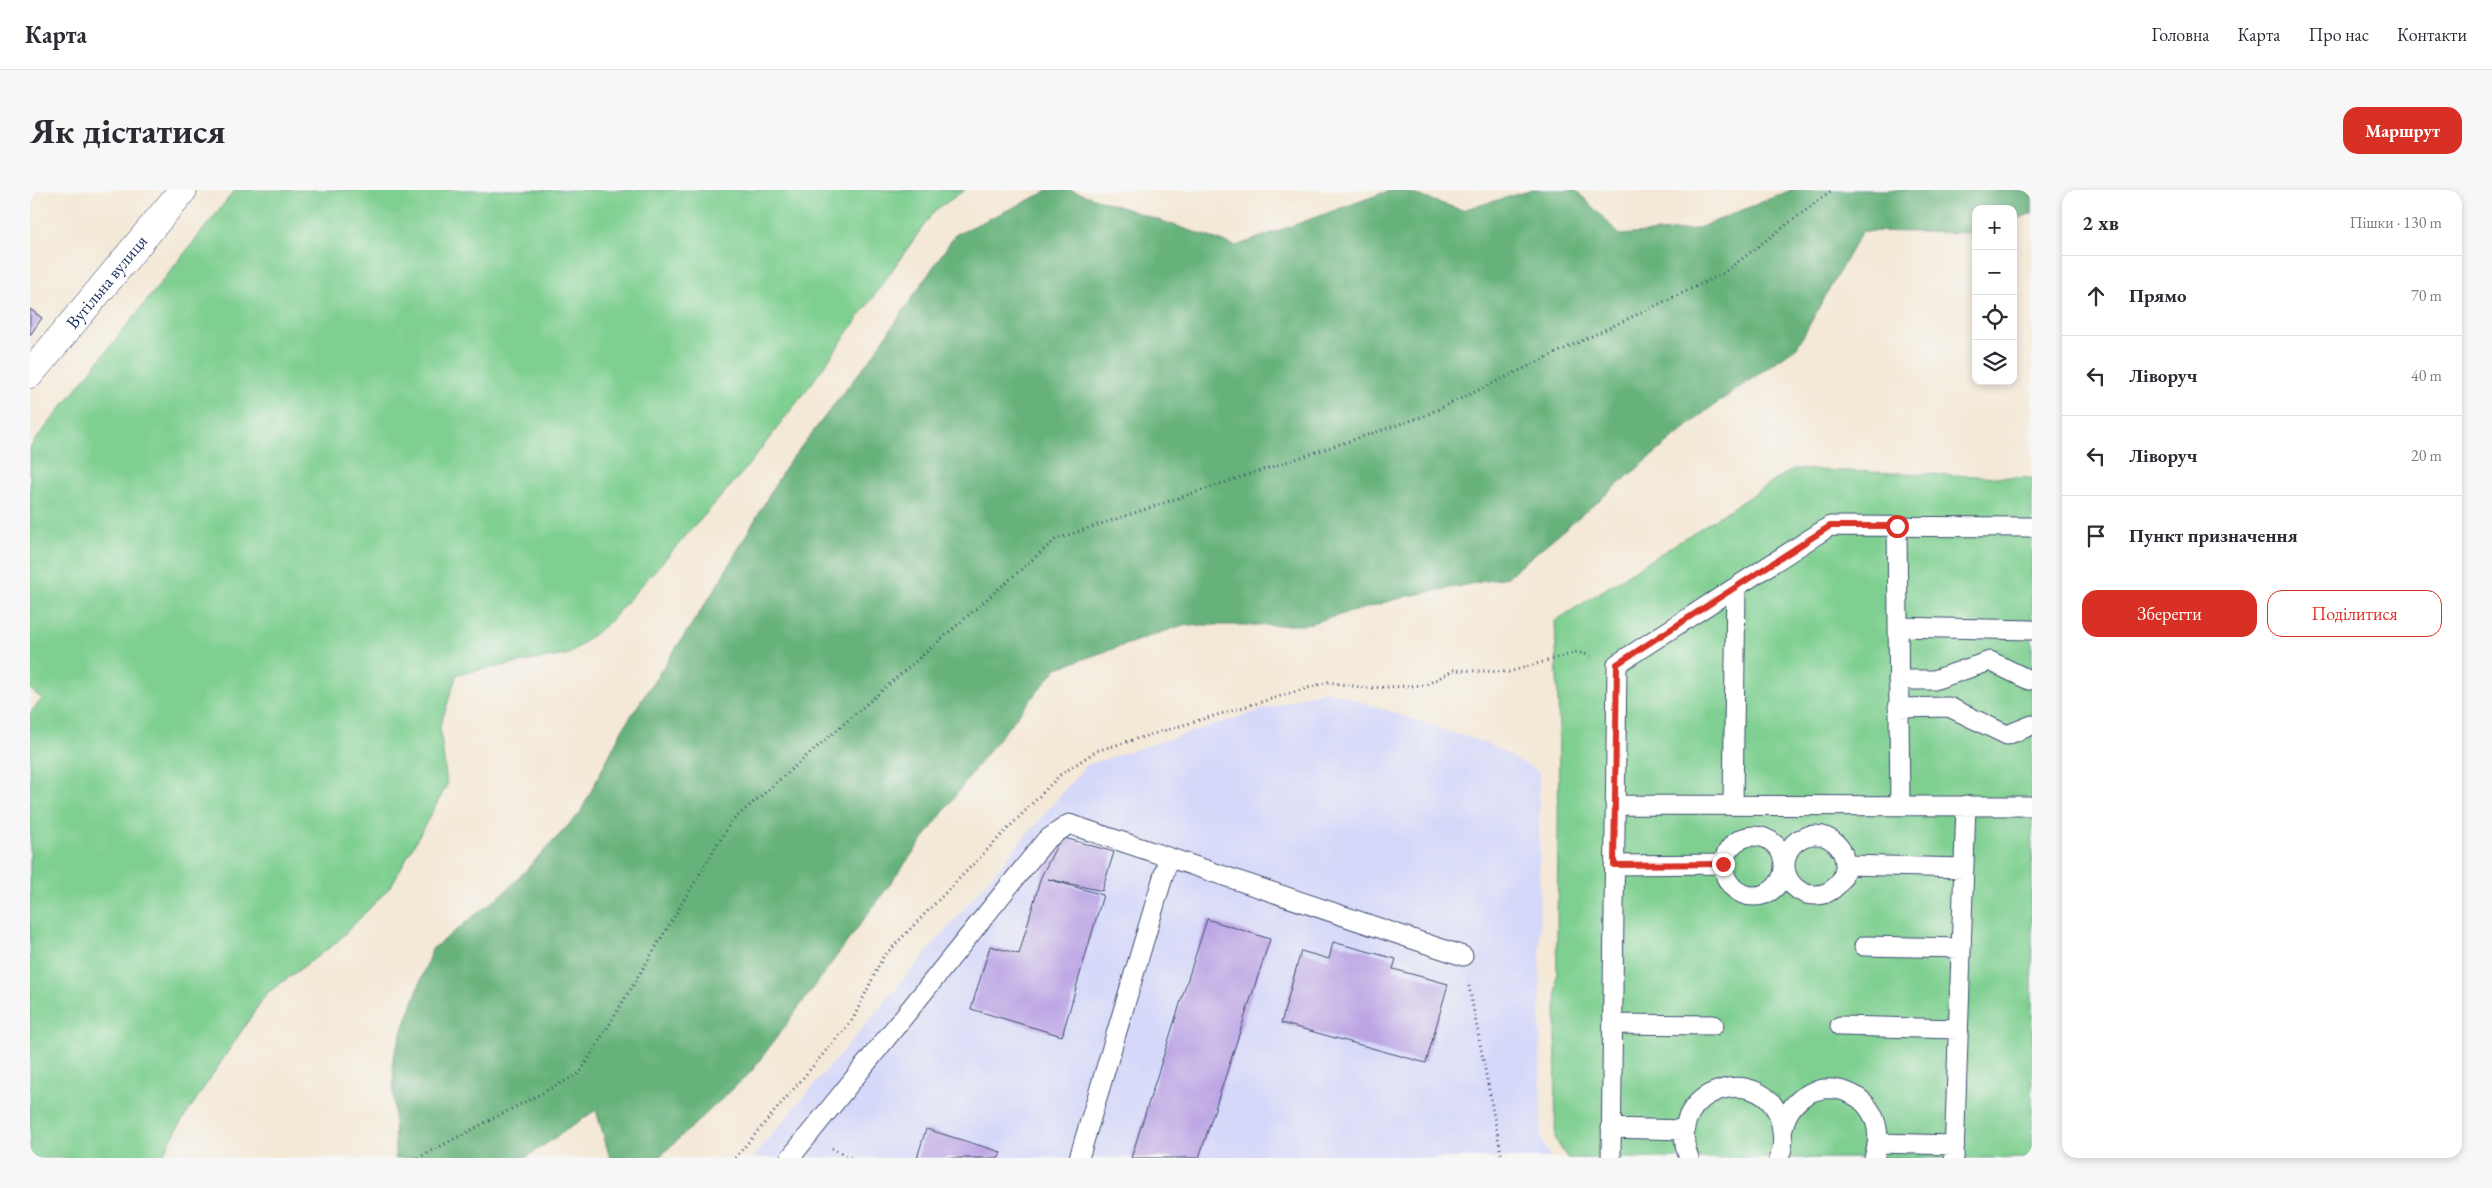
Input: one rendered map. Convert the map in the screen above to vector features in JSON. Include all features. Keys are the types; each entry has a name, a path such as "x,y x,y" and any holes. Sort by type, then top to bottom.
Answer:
{"street":[{"name":"Вугільна вулиця","path":"30,374 183,190"}],"lane":[{"path":"1611,1158 1617,664 1830,526 2032,526"},
{"path":"1897,526 1900,805"},
{"path":"1733,805 1736,587"},
{"path":"1898,627 2032,630"},
{"path":"1898,680 1934,680 1990,662 2029,680 2032,679"},
{"path":"1898,708 1949,707 2007,735 2032,726"},
{"path":"1615,805 2032,806"},
{"path":"1788,1158 1783,1148 1782,1131 1786,1117 1800,1099 1820,1089 1835,1089 1849,1092 1862,1100 1872,1112 1878,1127 1876,1151 1954,1151 1966,805"},
{"path":"790,1158 1046,840 1069,824 1463,956"},
{"path":"1785,862 1780,882 1773,890 1754,897 1744,895 1728,884 1723,864 1725,855 1731,846 1748,836 1768,839 1776,845 1785,862 1786,872 1796,888 1814,895 1833,890 1844,874 1846,865 1844,855 1839,846 1822,835 1802,838 1794,844 1785,862"},
{"path":"1079,1158 1169,857"},
{"path":"1614,865 1723,864"},
{"path":"1846,865 1964,868"},
{"path":"1864,946 1961,948"},
{"path":"1612,1024 1714,1025"},
{"path":"1840,1026 1958,1028"},
{"path":"1689,1158 1684,1147 1684,1130 1688,1115 1698,1102 1711,1092 1726,1087 1743,1088 1758,1093 1771,1102 1779,1116 1782,1131 1783,1148 1779,1158"},
{"path":"1611,1128 1684,1130"}],"path":[{"path":"418,1158 580,1073 731,822 1056,539 1424,416 1722,274 1832,190"},
{"path":"1463,956 1502,1158"}],"shaded area":[{"path":"1326,690 1490,745 1539,772 1541,1139 1551,1158 752,1158 1086,765"}],"green space":[{"path":"235,190 965,190 934,211 815,379 743,472 607,624 569,654 457,674 440,727 447,785 391,886 337,942 266,994 180,1124 161,1158 30,1158 30,713 42,699 30,689 30,447"},
{"path":"1050,190 1070,190 1236,246 1391,190 1401,190 1462,210 1533,190 1576,190 1620,235 1696,229 1791,190 2032,190 2032,213 2017,219 2017,205 1972,205 1972,233 1862,231 1797,347 1706,411 1507,577 1408,596 1304,625 1183,625 1057,668 986,754 751,1072 658,1158 610,1158 596,1110 525,1158 395,1158 393,1058 432,949 506,891 580,813 623,728 715,589 786,466 873,355 955,235"},
{"path":"1793,469 2032,478 2032,1158 1567,1158 1555,1139 1559,730 1555,621"}],"building":[{"path":"30,309 42,318 30,335"},
{"path":"1061,837 1114,852 1102,891 1048,879 1103,895 1062,1036 971,1009 990,946 1019,954 1041,877"},
{"path":"1207,919 1270,939 1199,1158 1131,1158"},
{"path":"1333,942 1396,959 1393,969 1448,984 1426,1063 1281,1023 1301,951 1329,959"},
{"path":"926,1129 1001,1152 999,1158 917,1158"}],"route":[{"path":"1723,864 1614,865 1617,664 1830,526 1897,526"}]}
